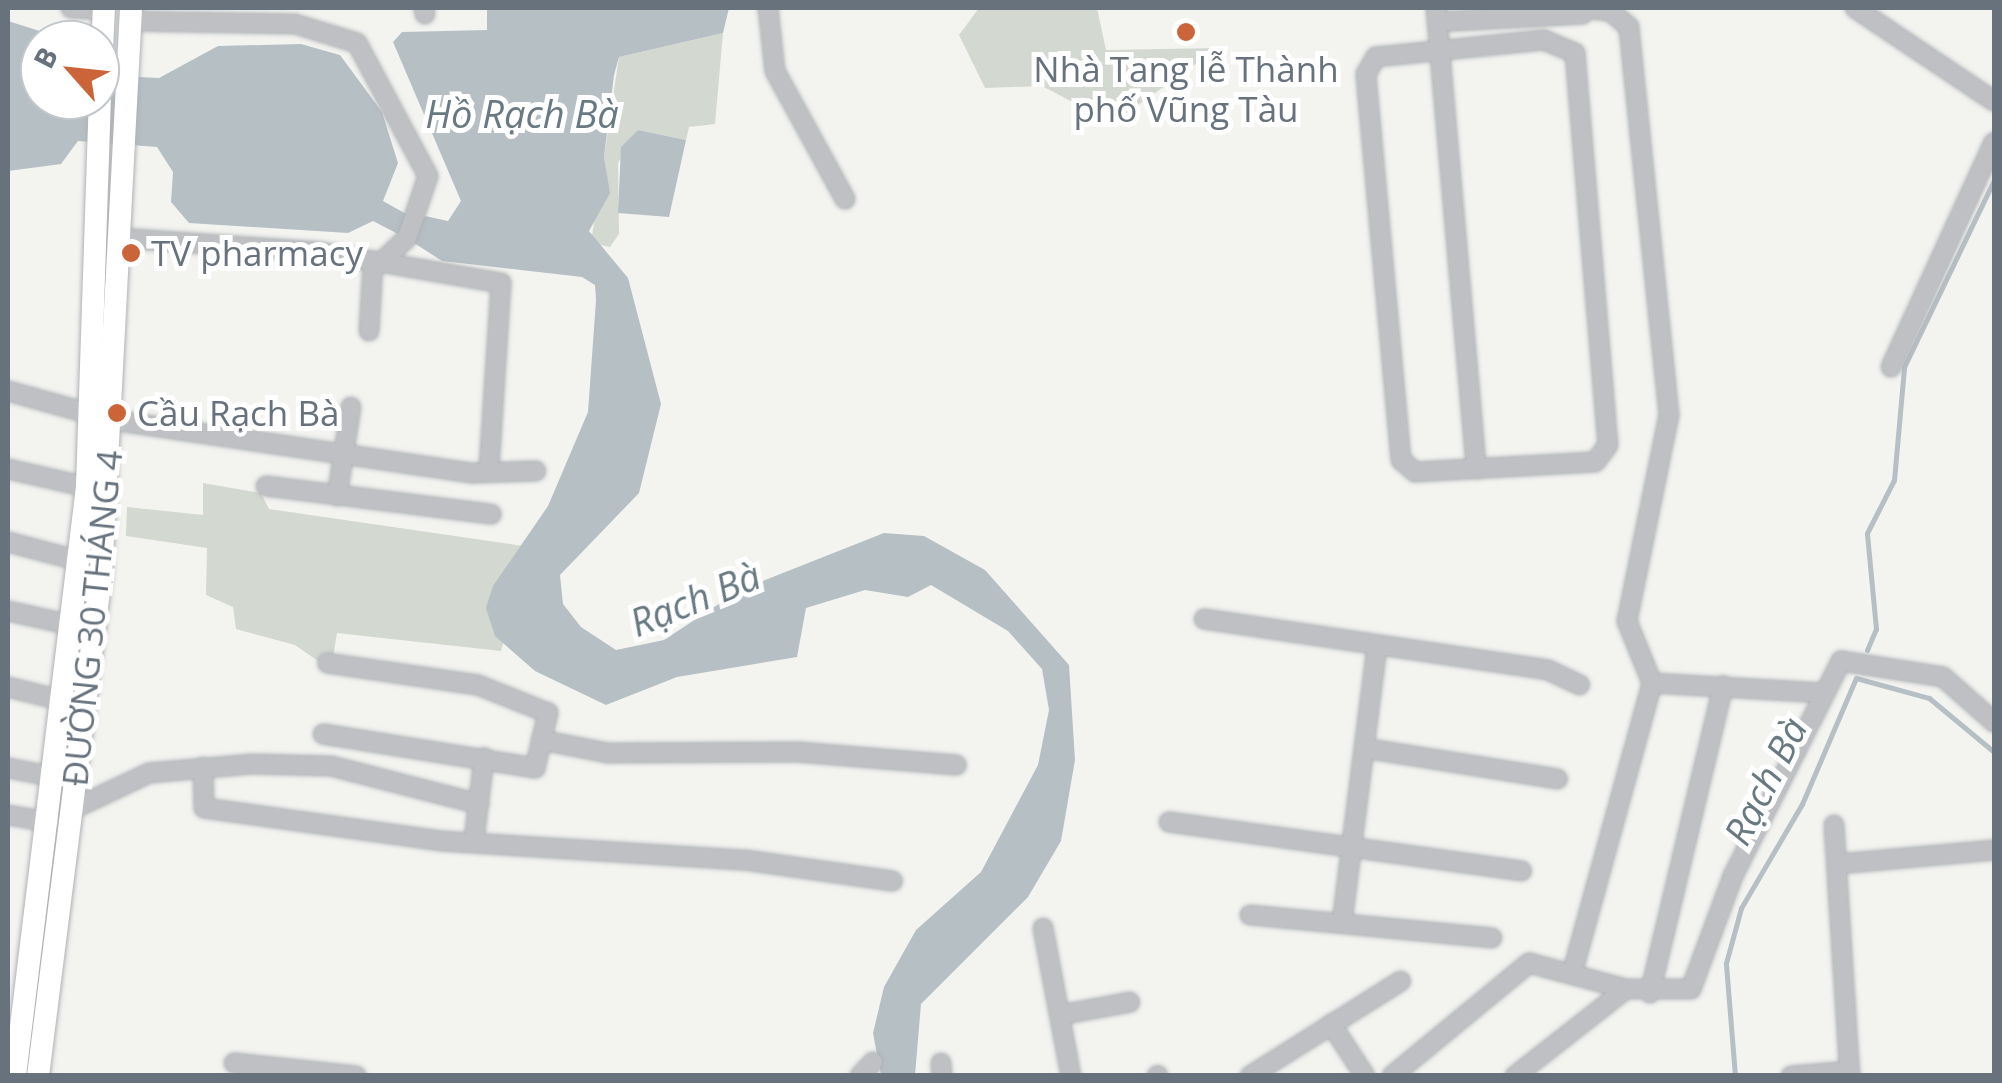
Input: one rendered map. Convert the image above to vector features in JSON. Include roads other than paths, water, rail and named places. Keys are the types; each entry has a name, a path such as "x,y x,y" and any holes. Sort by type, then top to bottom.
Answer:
{"main road":[{"name":"ĐƯỜNG 30 THÁNG 4","path":"38,1076 119,238 130,23"},
{"name":"ĐƯỜNG 30 THÁNG 4","path":"66,780 64,702 71,626 87,592 80,561 87,487 101,416 96,170 99,120"},
{"name":"ĐƯỜNG 30 THÁNG 4","path":"15,1076 14,1022 64,819"}],"street":[{"path":"71,8 104,9"},
{"path":"768,8 776,71 845,198"},
{"path":"1856,8 1994,102"},
{"path":"1476,469 1436,15 1610,11 1630,27 1656,244 1668,448 1627,621 1652,683 1572,974"},
{"path":"130,23 295,24 357,43 422,156 429,190 407,238 376,263 369,332"},
{"path":"1563,42 1577,73 1608,444 1595,462 1415,472 1402,460 1366,74 1376,57 1438,46 1563,42"},
{"path":"1892,367 1994,142"},
{"path":"119,238 376,263 500,283 502,332 489,468"},
{"path":"8,391 101,416 347,450 472,472 489,468 536,472"},
{"path":"337,496 351,407"},
{"path":"8,469 87,487"},
{"path":"266,486 491,514"},
{"path":"8,542 80,561"},
{"path":"8,611 71,626"},
{"path":"1204,619 1548,670 1580,684"},
{"path":"1342,923 1377,644"},
{"path":"1392,1076 1529,963 1650,993 1683,994 1696,984 1733,876 1841,661 1944,677 1994,722"},
{"path":"323,734 535,768 548,713 494,689 328,663"},
{"path":"1652,683 1824,693"},
{"path":"1650,993 1724,686"},
{"path":"8,687 64,702"},
{"path":"541,740 608,753 798,752 956,765"},
{"path":"1364,748 1558,778"},
{"path":"474,840 484,758"},
{"path":"8,815 64,819 128,778 203,767 331,766 478,804"},
{"path":"203,767 204,808 474,840 806,865 893,881"},
{"path":"8,768 66,780"},
{"path":"1169,822 1352,844 1522,871"},
{"path":"1791,1076 1850,1073 1834,825"},
{"path":"1838,864 1994,850"},
{"path":"1250,915 1492,938"},
{"path":"1042,928 1071,1076"},
{"path":"1250,1076 1401,981"},
{"path":"1516,1076 1626,989"},
{"path":"1060,1015 1130,1002"},
{"path":"1331,1024 1365,1076"},
{"path":"234,1063 356,1076"}],"water":[{"name":"Hồ Rạch Bà","path":"487,8 729,8 723,33 619,57 614,75 604,157 610,193 589,231 628,278 661,404 639,493 560,575 563,604 581,627 616,650 664,640 740,590 884,533 924,536 985,570 1069,665 1075,760 1061,841 1028,897 921,1004 915,1075 881,1075 873,1033 884,987 916,930 981,872 1038,765 1049,710 1042,669 1008,631 931,585 908,597 865,590 806,608 797,657 677,677 606,705 535,671 495,636 486,608 493,586 548,506 588,412 596,300 595,285 582,277 442,261 411,241 425,216 448,221 461,201 393,42 402,32 487,30"},
{"path":"8,21 20,25 20,120 120,120 120,76 159,78 218,46 301,44 340,55 382,112 398,163 383,201 408,215 398,234 373,221 348,233 189,223 171,202 173,172 157,147 78,141 61,164 8,171"},
{"path":"638,130 686,140 669,217 618,213 621,147"}],"waterway":[{"path":"1867,650 1876,629 1867,533 1894,480 1904,367 1994,180"},
{"name":"Rạch Bà","path":"1735,1076 1726,963 1741,908 1802,804 1856,678 1929,698 1994,752"}],"place":[{"name":"Nhà Tang lễ Thành phố Vũng Tàu","path":"1186,32"},
{"name":"TV pharmacy","path":"131,253"},
{"name":"Cầu Rạch Bà","path":"117,413"}]}
